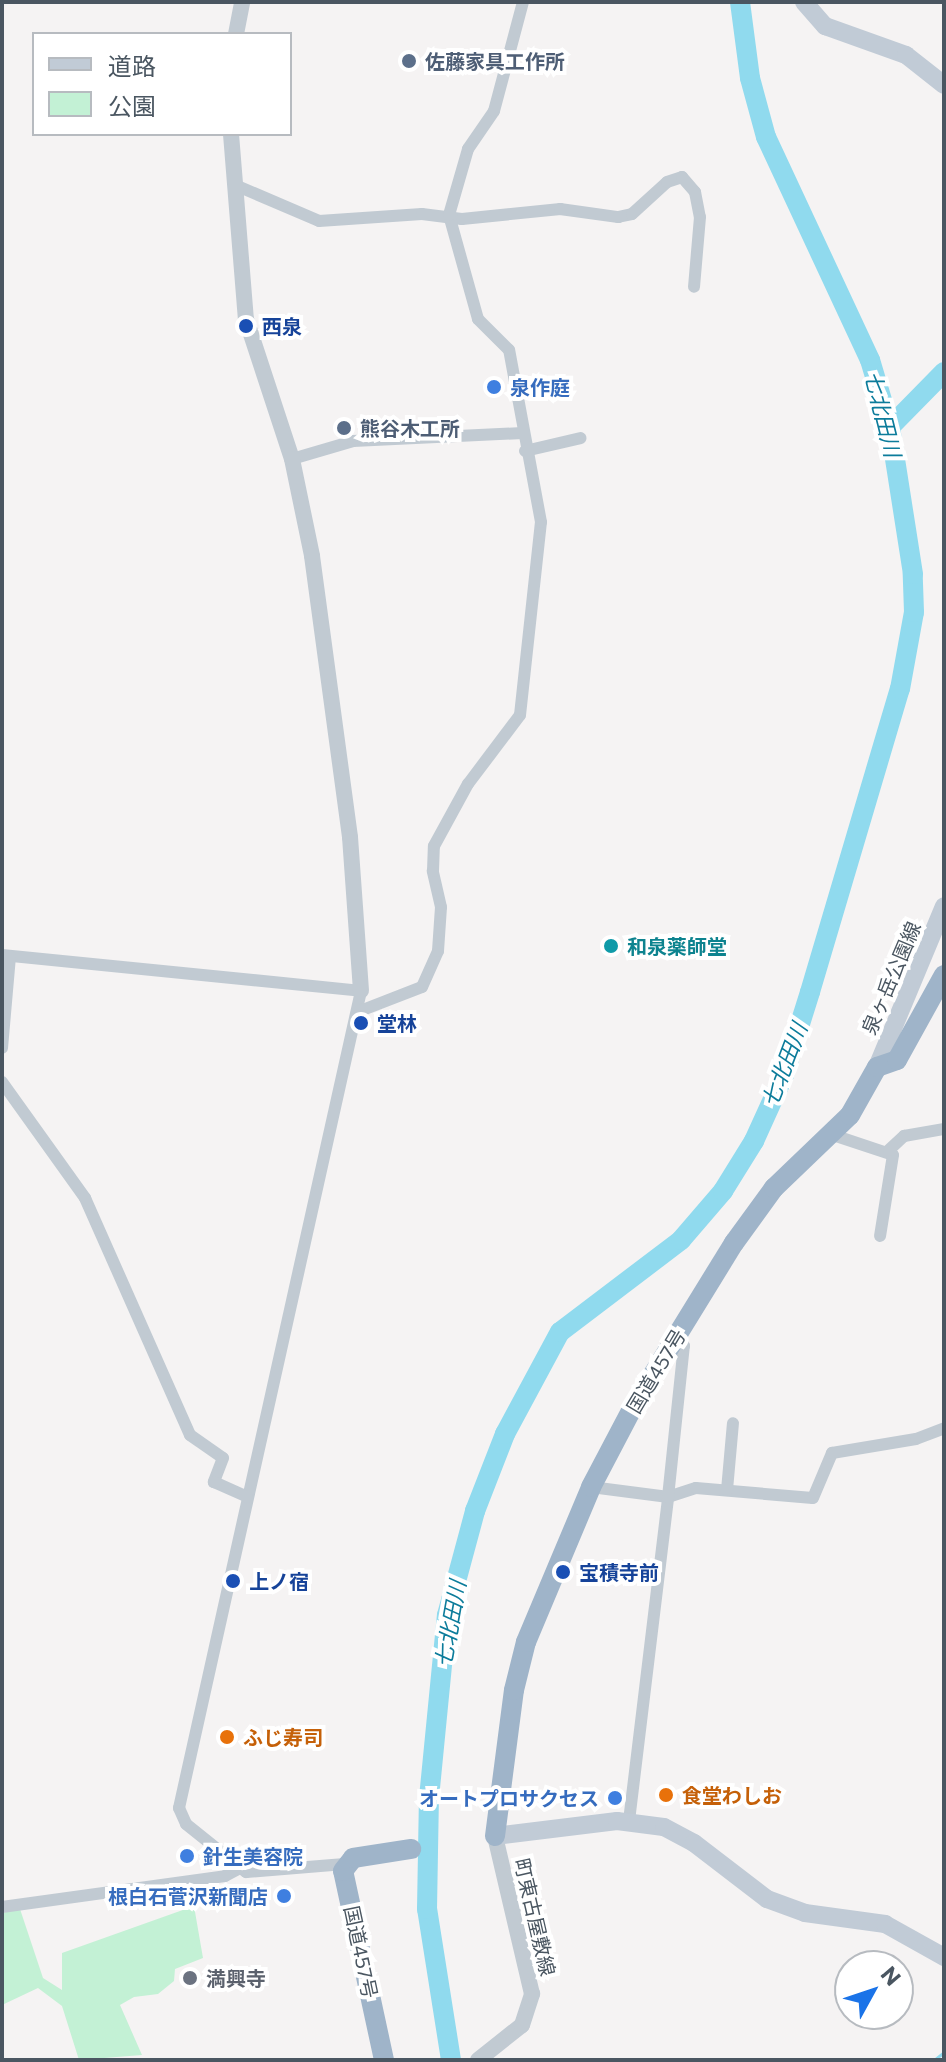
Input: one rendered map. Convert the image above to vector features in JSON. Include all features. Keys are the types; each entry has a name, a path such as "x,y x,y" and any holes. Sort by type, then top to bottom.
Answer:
{"highway":[{"name":"国道457号","path":"495,1836 514,1690 526,1642 591,1487 678,1335 774,1188 833,1135 877,1067 897,1060 944,975"},
{"path":"345,1864 366,1855 411,1849"},
{"name":"国道457号","path":"345,1864 384,2060"}],"main road":[{"path":"804,2 825,26 906,55 944,85"},
{"name":"泉ヶ岳公園線","path":"877,1067 944,906"},
{"path":"495,1836 629,1821 677,1832 751,1889 785,1906 885,1924 944,1957"}],"street":[{"path":"236,32 242,2"},
{"path":"360,1011 422,987 438,951 441,907 433,871 434,846 468,784 520,715 541,522 525,451 509,350 478,319 449,215 468,149 494,111 523,2"},
{"path":"231,136 246,319 292,459 312,556 350,837 361,991 360,1011 247,1497 179,1808 186,1824 238,1869"},
{"path":"235,185 319,221 449,215 462,219 560,209 623,217 667,182 682,177 695,192 700,217 694,287"},
{"path":"292,459 353,441 523,433"},
{"path":"525,451 581,438"},
{"path":"2,1048 6,955 361,991"},
{"path":"2,1082 85,1198 190,1435 223,1458 214,1482 247,1497"},
{"path":"889,1150 904,1136 944,1129"},
{"path":"833,1135 889,1150 893,1155 880,1236"},
{"path":"629,1821 684,1346 678,1335"},
{"path":"727,1490 733,1423"},
{"path":"591,1487 668,1497 696,1488 813,1498 832,1453 916,1439 944,1428"},
{"name":"町東古屋敷線","path":"478,2060 522,2025 532,1994 495,1836"},
{"path":"2,1907 225,1876 238,1869 345,1864"}],"green space":[{"path":"194,1906 203,1958 175,1969 174,1981 158,1994 134,1997 120,2005 142,2055 79,2060 62,2006 38,1988 2,2005 2,1913 20,1909 43,1978 62,1990 62,1953"}],"waterway":[{"name":"七北田川","path":"451,2060 427,1909 429,1798 447,1615 475,1511 505,1434 560,1332 681,1240 723,1191 754,1141 784,1075 810,992 900,689 914,612 913,574 890,427 870,360 766,137 750,78 740,2"},
{"path":"890,427 944,372"},
{"path":"934,2060 944,2052"}],"place":[{"name":"佐藤家具工作所","path":"409,61"},
{"name":"西泉","path":"246,326"},
{"name":"泉作庭","path":"494,387"},
{"name":"熊谷木工所","path":"344,428"},
{"name":"和泉薬師堂","path":"611,946"},
{"name":"堂林","path":"361,1023"},
{"name":"宝積寺前","path":"563,1572"},
{"name":"上ノ宿","path":"233,1581"},
{"name":"ふじ寿司","path":"227,1737"},
{"name":"食堂わしお","path":"666,1795"},
{"name":"オートプロサクセス","path":"615,1798"},
{"name":"針生美容院","path":"187,1856"},
{"name":"根白石菅沢新聞店","path":"284,1896"},
{"name":"満興寺","path":"190,1978"}]}
